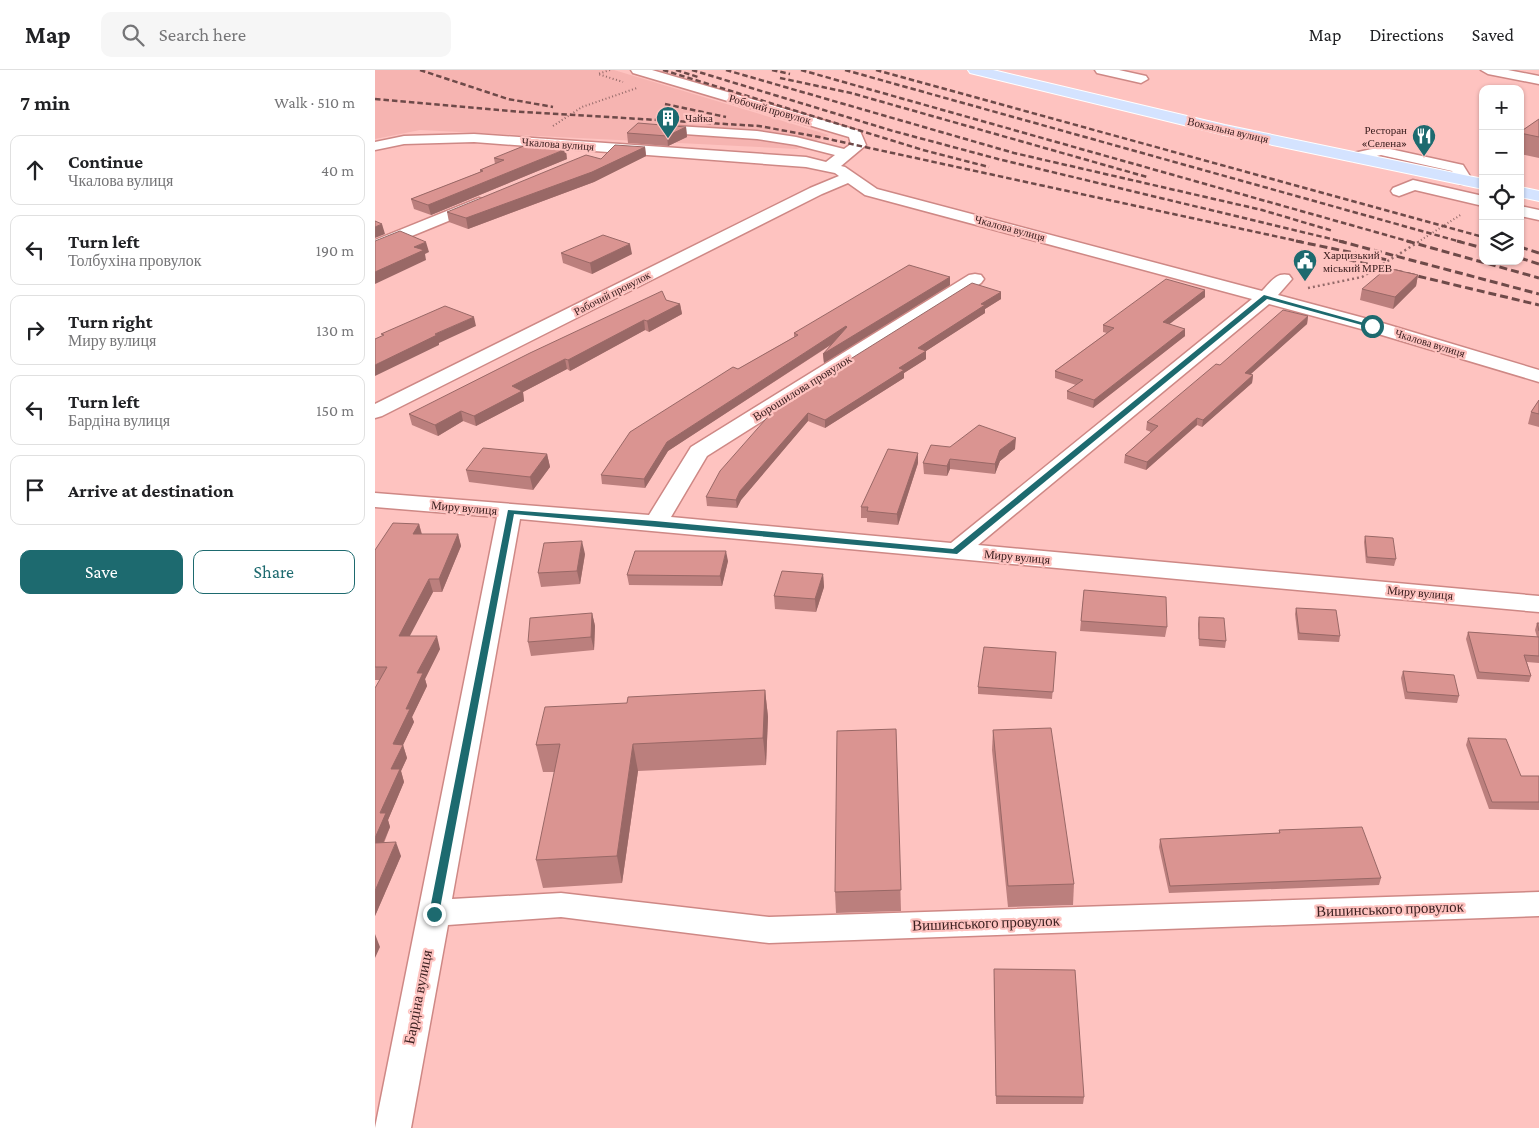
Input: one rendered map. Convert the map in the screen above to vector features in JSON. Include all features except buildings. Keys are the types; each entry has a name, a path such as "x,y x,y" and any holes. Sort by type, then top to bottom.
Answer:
{"main road":[{"name":"Вокзальна вулиця","path":"975,70 1225,130 1479,183"},
{"path":"1524,193 1539,196"}],"street":[{"name":"Робочий провулок","path":"638,70 855,134 859,145 829,168"},
{"path":"1102,70 1141,79"},
{"path":"1488,70 1539,80"},
{"path":"660,129 757,135 796,141 847,154"},
{"name":"Чкалова вулиця","path":"375,146 404,140 474,138 806,162 840,170 871,192 1372,326 1539,376"},
{"path":"583,159 610,148"},
{"name":"Рабочий провулок","path":"375,412 816,191 850,177"},
{"path":"1399,191 1413,185 1479,201"},
{"path":"375,246 492,197"},
{"path":"1524,212 1539,215"},
{"name":"Ворошилова провулок","path":"655,523 699,452 975,279"},
{"path":"955,552 1266,297 1283,279"},
{"name":"Миру вулиця","path":"375,500 655,523 955,552 1539,604"},
{"name":"Бардіна вулиця","path":"393,1128 510,512"},
{"name":"Вишинського провулок","path":"434,914 561,905 769,930 1539,904"}],"path":[{"path":"553,126 581,107 639,88 598,74 610,70"},
{"path":"1266,297 1362,277 1479,204"}],"shaded area":[{"path":"375,70 614,70 829,135 797,149 420,130 375,139"}],"railway":[{"path":"420,70 508,99 553,107"},
{"path":"663,70 923,150 989,167"},
{"path":"676,70 698,77"},
{"path":"692,70 893,131 998,159 1344,242"},
{"path":"726,70 1014,153 1262,210 1333,231"},
{"path":"772,70 790,74"},
{"path":"801,70 1411,242"},
{"path":"845,70 1461,242"},
{"path":"876,70 1479,236"},
{"path":"780,78 851,93 1147,177"},
{"path":"375,99 523,112 759,126 819,137 1302,242"},
{"path":"665,104 726,117"},
{"path":"1296,241 1388,260"},
{"path":"1339,241 1539,294"},
{"path":"1407,241 1539,278"},
{"path":"1457,241 1479,247"},
{"path":"1524,248 1539,253"},
{"path":"1325,254 1539,305"},
{"path":"1524,259 1539,264"}],"place":[{"name":"Чайка","path":"668,139"},
{"name":"Ресторан «Селена»","path":"1424,157"},
{"name":"Харцизький міський МРЕВ","path":"1305,282"}],"route":[{"path":"434,914 510,512 655,523 955,552 1266,297 1372,326"}]}
